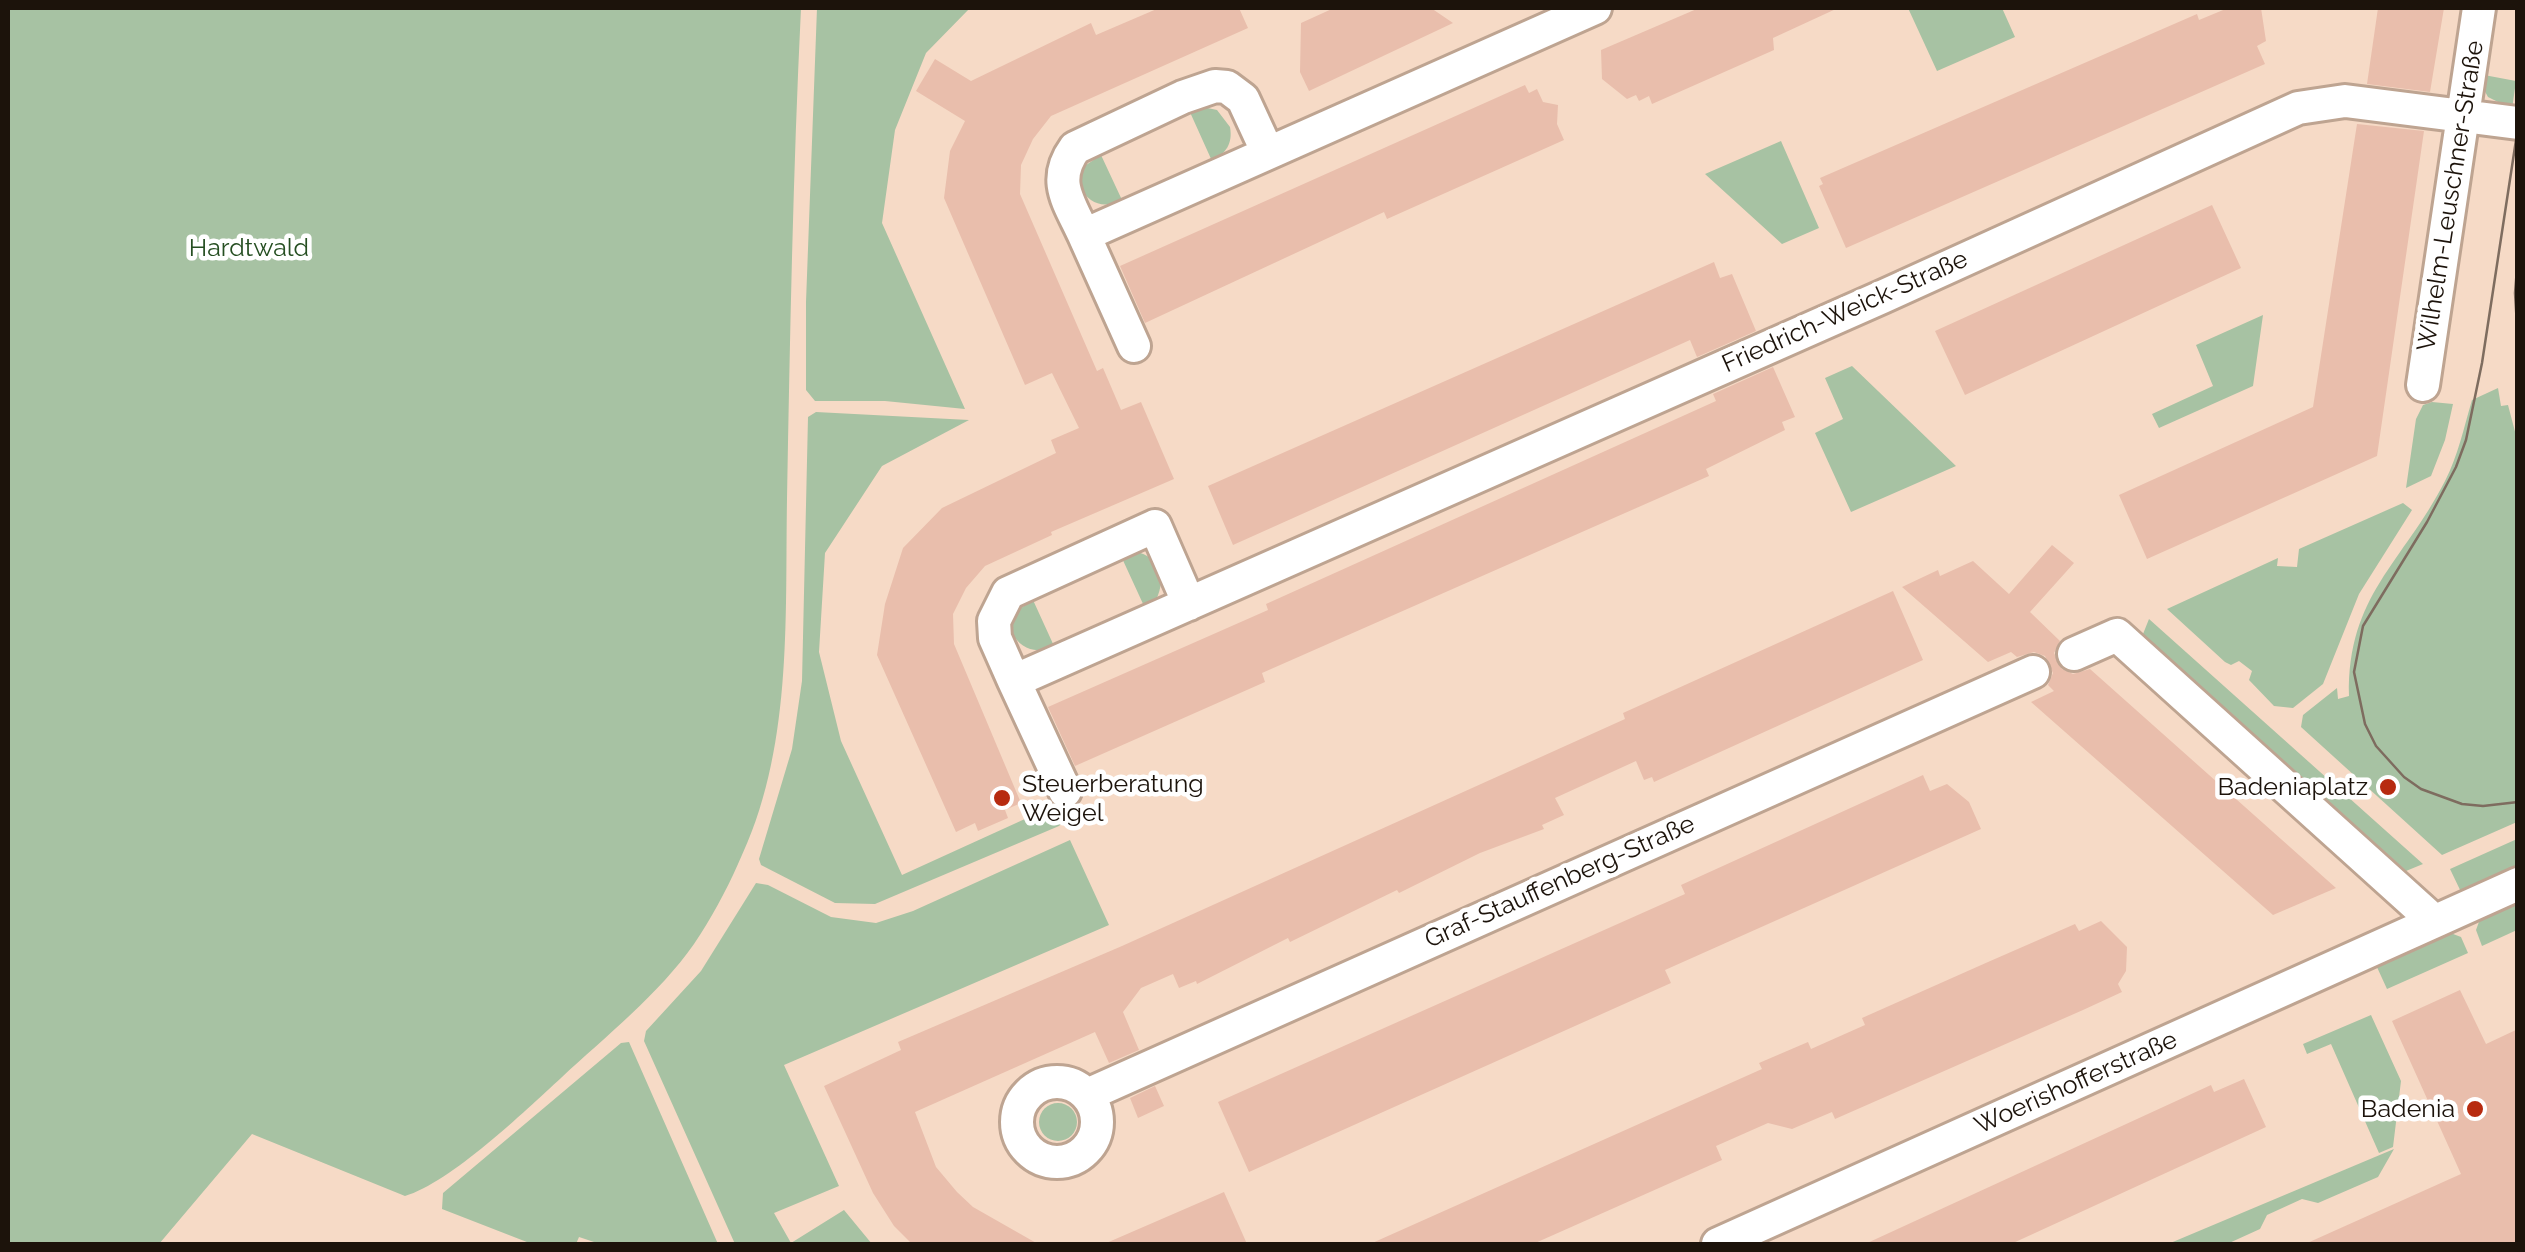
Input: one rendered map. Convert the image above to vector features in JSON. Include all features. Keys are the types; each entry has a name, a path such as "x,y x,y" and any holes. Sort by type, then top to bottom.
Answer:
{"street":[{"path":"1084,235 1595,8"},
{"name":"Wilhelm-Leuschner-Straße","path":"2423,386 2479,8"},
{"path":"1134,346 1064,192 1062,175 1066,161 1086,140 1215,86 1236,91 1243,99 1267,151"},
{"name":"Friedrich-Weick-Straße","path":"1014,681 1882,297 2298,108 2345,101 2518,123"},
{"path":"1065,791 995,638 994,621 1008,593 1155,526 1189,604"},
{"path":"2074,654 2116,635 2434,921 2518,884"},
{"name":"Graf-Stauffenberg-Straße","path":"1088,1096 2033,672"},
{"name":"Woerishofferstraße","path":"1718,1244 2434,921"}],"green space":[{"name":"Hardtwald","path":"8,8 801,8 785,638 777,731 756,821 712,915 665,980 486,1144 443,1177 405,1196 252,1134 159,1244 8,1244"},
{"path":"817,8 970,8 926,53 895,130 882,223 965,409 885,401 815,401 806,390"},
{"path":"1908,8 2002,8 2015,37 1937,71"},
{"path":"2484,75 2516,81 2512,109 2488,97 2482,86"},
{"path":"1198,106 1217,110 1230,127 1227,147 1212,161 1189,110"},
{"path":"1781,141 1819,228 1782,244 1705,174"},
{"path":"1101,155 1122,200 1115,203 1098,203 1080,187 1083,167"},
{"path":"2263,315 2253,386 2159,428 2152,414 2213,386 2196,345"},
{"path":"1852,366 1956,466 1851,512 1815,433 1843,419 1825,378"},
{"path":"2498,388 2501,406 2508,405 2518,443 2517,822 2442,855 2301,727 2303,715 2337,688 2338,699 2349,696 2351,661 2367,605 2445,481 2472,400"},
{"path":"2453,404 2445,440 2431,476 2406,488 2416,419 2423,405"},
{"path":"816,412 969,420 882,466 825,553 819,652 841,741 902,875 1060,803 1064,812 1059,826 875,904 835,903 761,865 759,859 792,749 802,681 808,417"},
{"path":"2403,503 2412,510 2359,594 2323,684 2293,708 2274,706 2249,680 2252,671 2239,661 2231,665 2225,662 2167,609 2278,558 2277,566 2297,567 2299,549"},
{"path":"1130,551 1148,556 1160,574 1156,600 1144,606 1121,556"},
{"path":"1033,600 1054,646 1047,649 1030,649 1011,632 1015,612"},
{"path":"2149,619 2423,864 2406,871 2143,634"},
{"path":"2517,839 2517,869 2462,894 2450,869"},
{"path":"1070,840 1109,925 784,1065 839,1186 774,1213 791,1243 844,1210 872,1244 735,1244 644,1041 646,1031 701,971 756,883 768,885 831,917 876,923 913,911"},
{"path":"2517,903 2517,930 2482,946 2476,930 2480,919"},
{"path":"2448,932 2461,937 2468,953 2387,989 2376,965"},
{"path":"2371,1015 2401,1081 2393,1147 2379,1153 2331,1044 2307,1054 2303,1044"},
{"path":"629,1042 718,1244 600,1244 579,1237 576,1244 532,1244 442,1209 443,1193 621,1043"},
{"path":"1058,1103 1072,1108 1077,1122 1072,1136 1058,1141 1044,1136 1039,1122 1044,1108"},
{"path":"2394,1149 2378,1177 2318,1203 2302,1199 2267,1215 2260,1229 2227,1244 2168,1244"}],"building":[{"path":"1159,8 1239,8 1248,28 1051,116 1033,139 1021,165 1020,194 1097,371 1103,368 1121,410 1141,402 1174,479 1051,532 1052,535 985,566 966,588 953,614 954,644 1021,803 1005,810 1008,818 978,831 975,823 956,832 877,655 885,604 903,548 942,508 1056,453 1051,440 1079,428 1052,373 1025,385 944,198 950,151 965,121 916,91 935,59 971,81 1091,23 1096,35"},
{"path":"1334,8 1431,8 1453,23 1309,91 1300,72 1301,23"},
{"path":"1699,8 1838,8 1773,38 1774,50 1652,104 1649,96 1639,101 1636,95 1627,99 1602,79 1601,50"},
{"path":"2228,8 2261,8 2266,41 2257,46 2265,64 1846,248 1819,186 1823,184 1820,178 2197,14 2199,20"},
{"path":"2378,8 2444,8 2430,92 2367,84"},
{"path":"1525,85 1529,93 1537,89 1543,102 1558,105 1557,124 1564,140 1387,219 1384,212 1145,323 1120,266"},
{"path":"2357,124 2424,131 2377,456 2147,559 2119,495 2313,407"},
{"path":"2212,205 2241,268 1965,395 1935,331"},
{"path":"1714,262 1720,278 1732,274 1756,331 1697,357 1690,340 1233,545 1208,486"},
{"path":"1773,367 1795,417 1782,422 1785,430 1706,469 1709,476 1262,673 1265,682 1075,766 1048,707 1268,610 1266,604 1716,401 1713,394"},
{"path":"2052,545 2074,563 2030,612 2060,641 2054,653 2062,669 2073,674 2090,669 2336,888 2273,915 2031,702 2054,691 2048,685 2053,673 2045,656 2034,652 2017,657 2011,652 1988,662 1902,587 1938,570 1940,576 1973,561 2009,594"},
{"path":"1893,591 1923,660 1654,782 1652,777 1644,780 1636,761 1555,798 1564,815 1542,825 1544,829 1480,853 1290,942 1288,938 1197,984 1196,981 1179,988 1173,974 1141,988 1123,1012 1139,1050 1109,1063 1095,1032 915,1112 936,1167 957,1192 973,1207 1038,1244 912,1244 894,1226 873,1193 824,1086 901,1050 898,1042 1122,946 1625,719 1623,713"},
{"path":"1923,775 1930,791 1947,784 1969,802 1981,829 1665,970 1671,983 1249,1172 1218,1102 1685,894 1681,885"},
{"path":"2101,921 2127,947 2126,971 2118,984 2122,992 2083,1010 1835,1119 1832,1112 1792,1129 1768,1123 1716,1146 1722,1160 1533,1244 1370,1244 1762,1069 1759,1063 1808,1042 1811,1049 1865,1025 1862,1018 2075,924 2079,931"},
{"name":"Badenia","path":"2460,990 2486,1044 2518,1029 2518,1244 2305,1244 2461,1174 2392,1021"},
{"path":"2244,1079 2266,1127 2011,1244 1865,1244 2211,1085 2214,1092"},
{"path":"1155,1086 1164,1106 1138,1118 1130,1098"},
{"path":"1224,1192 1247,1244 1104,1244"}],"tram line":[{"path":"2518,127 2482,363 2466,440 2427,522 2363,626 2354,672 2365,724 2376,746 2404,777 2421,789 2462,804 2518,802"},
{"path":"2518,256 2518,342"}],"place":[{"name":"Badeniaplatz","path":"2388,787"},
{"name":"Steuerberatung Weigel","path":"1002,798"},
{"name":"Badenia","path":"2475,1109"}]}
